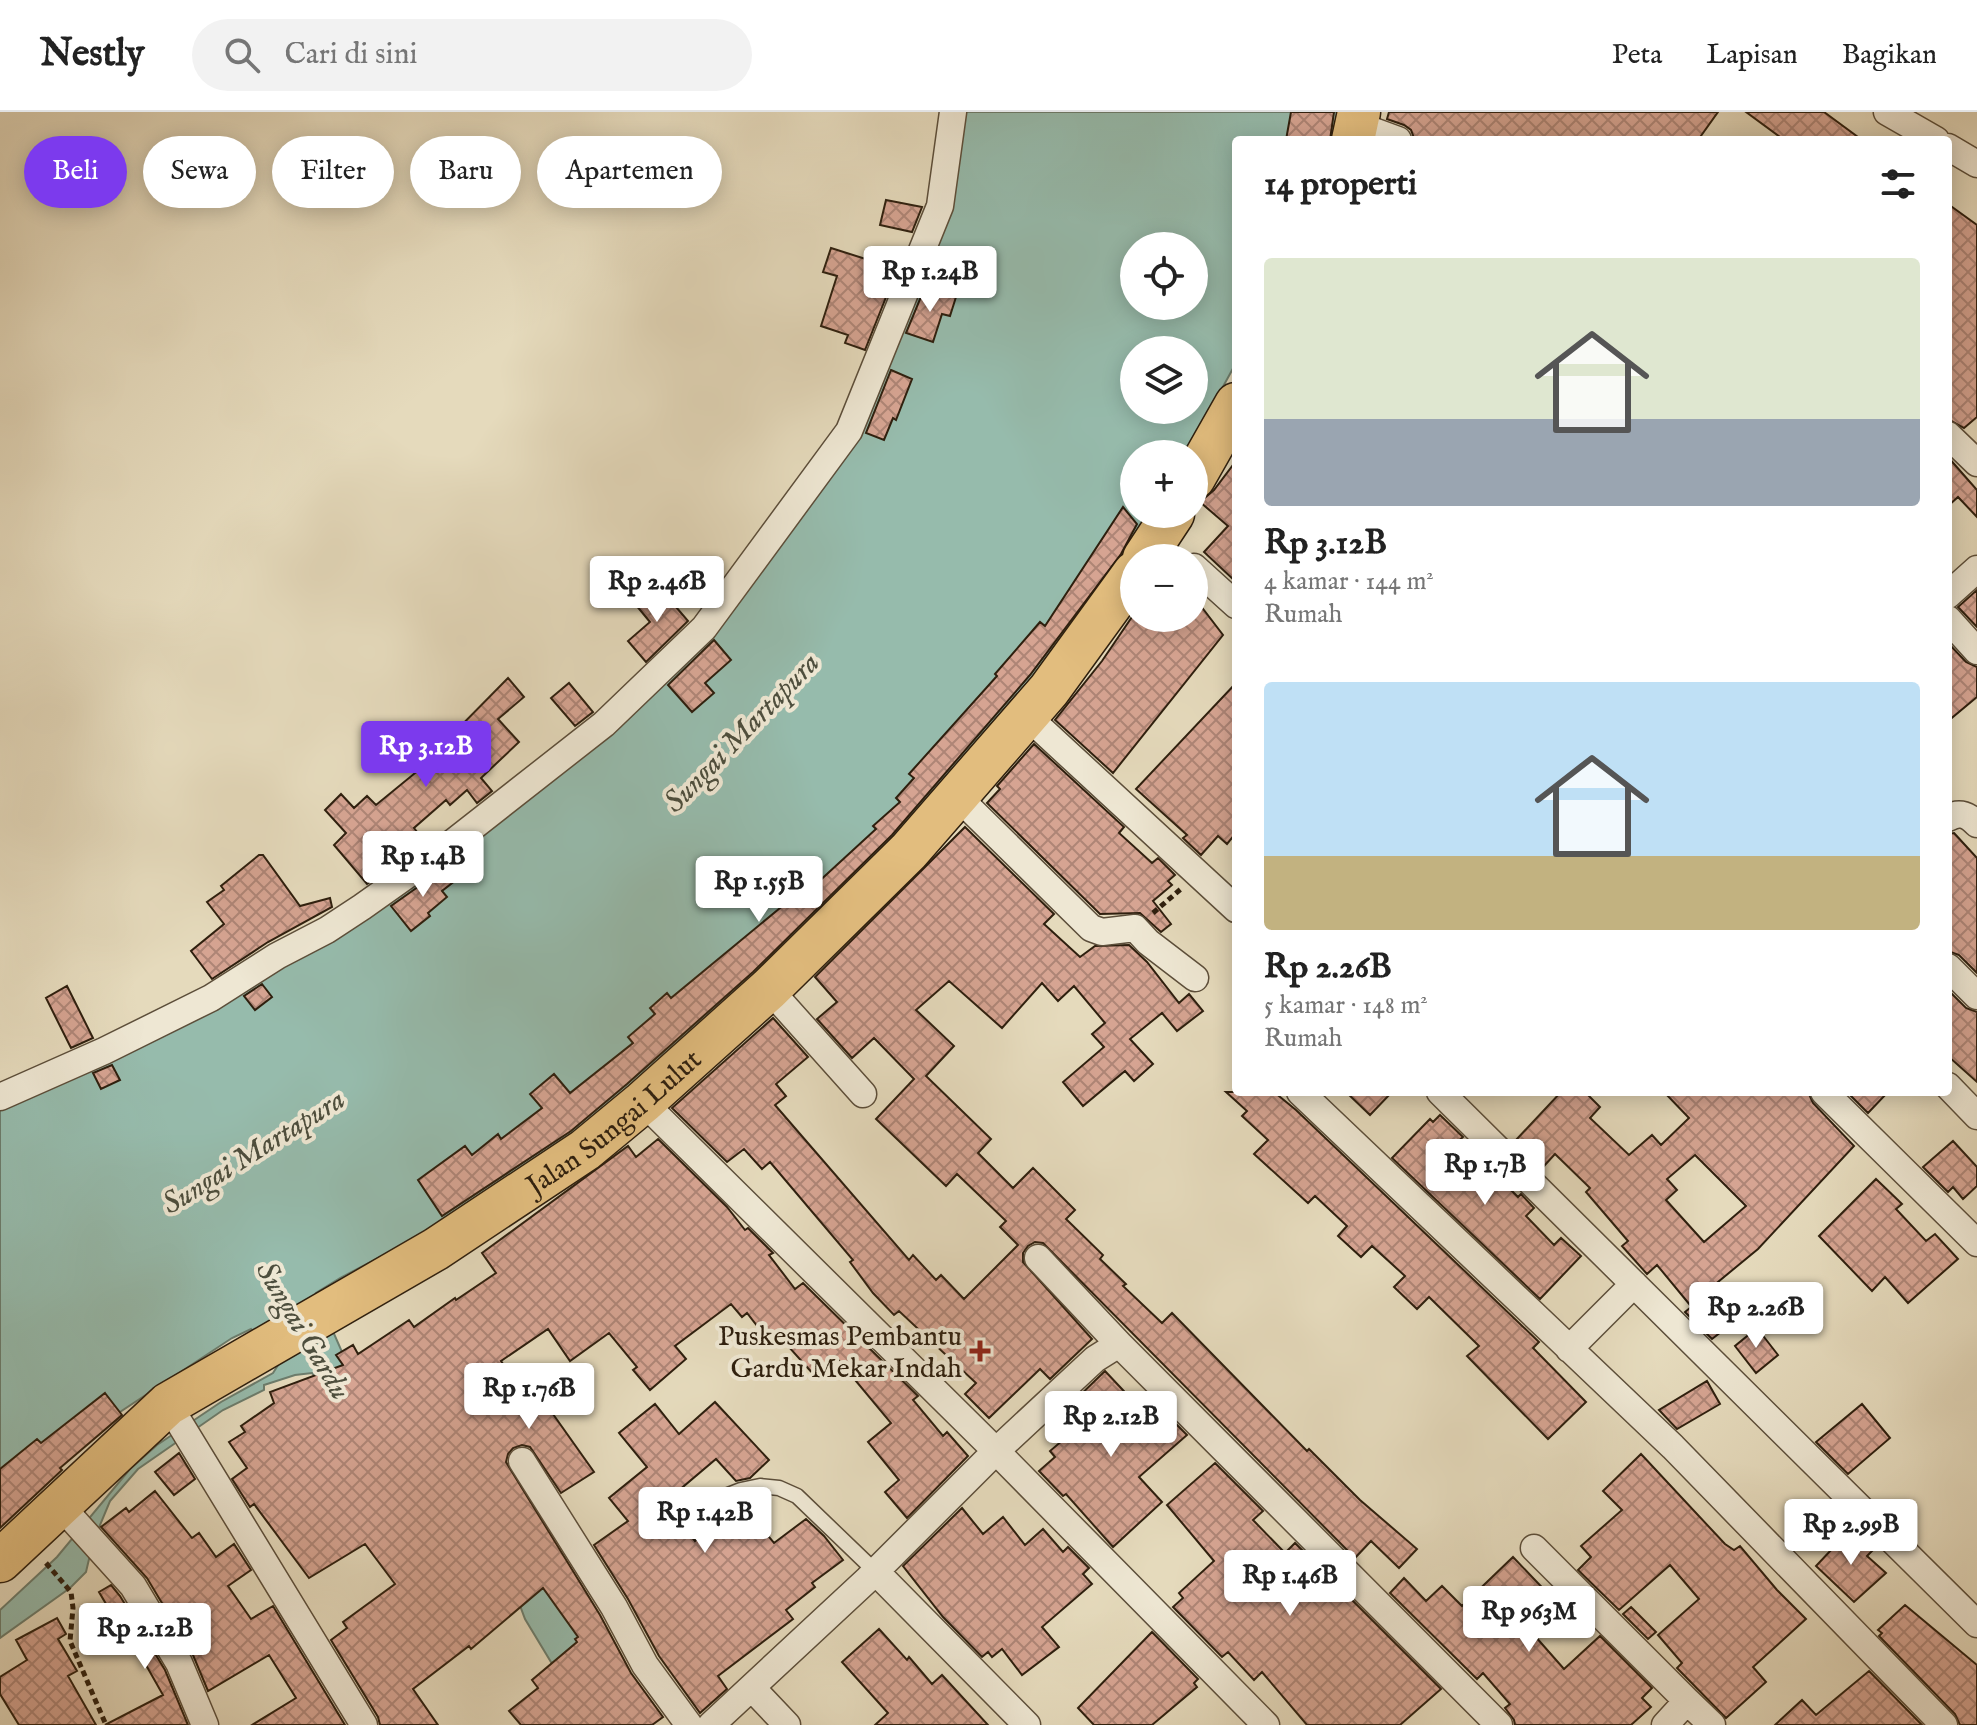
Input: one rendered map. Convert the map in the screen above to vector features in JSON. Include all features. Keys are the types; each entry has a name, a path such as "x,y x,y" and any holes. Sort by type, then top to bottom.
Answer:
{"main road":[{"path":"1208,466 1226,450 1232,422"},
{"name":"Jalan Sungai Lulut","path":"0,1561 68,1513 179,1420 233,1366 436,1249 585,1150 643,1102 769,989 909,851 1049,690 1120,592"}],"street":[{"path":"0,1097 104,1051 211,998 277,956 339,923 451,844 604,724 704,628 849,431 940,206 953,112"},
{"path":"1887,112 1929,136"},
{"path":"1356,126 1386,136"},
{"path":"1952,149 1977,164"},
{"path":"1952,439 1977,463"},
{"path":"1952,591 1977,569"},
{"path":"1208,580 1232,601"},
{"path":"1952,623 1977,651"},
{"path":"1027,716 1232,906"},
{"path":"958,797 1091,928 1102,932 1135,928 1148,942 1195,978"},
{"path":"1952,815 1963,814 1977,824"},
{"path":"1952,971 1977,996"},
{"path":"769,989 863,1094"},
{"path":"1952,1090 1977,1116"},
{"path":"1304,1096 1673,1447 1944,1725"},
{"path":"1444,1096 1977,1624"},
{"path":"1828,1096 1977,1243"},
{"path":"643,1102 996,1451 1266,1725"},
{"path":"1038,1258 1119,1344 1499,1725"},
{"path":"1569,1349 1634,1284"},
{"path":"711,1725 876,1572 996,1451 1095,1359 1119,1344"},
{"path":"179,1420 364,1725"},
{"path":"522,1461 614,1607 645,1665 689,1725"},
{"path":"68,1513 133,1586 161,1629 192,1690 205,1725"},
{"path":"1534,1548 1712,1725"},
{"path":"876,1572 1027,1725"},
{"path":"752,1688 787,1725"},
{"path":"1665,1725 1687,1701"}],"lane":[{"path":"695,1508 741,1490 760,1486 779,1488 797,1496 876,1572"}],"path":[{"path":"1135,928 1197,875"},
{"path":"42,1559 71,1592 70,1641 106,1725"}],"water":[{"path":"962,112 1339,112 1332,136 1232,136 1232,370 1208,414 1208,336 1120,336 1120,424 1202,424 1194,440 1120,440 1120,528 1143,528 1133,544 1120,544 1120,565 1073,643 868,881 725,1014 493,1198 316,1293 342,1352 478,1478 641,1725 589,1725 525,1619 505,1565 358,1434 312,1373 264,1385 264,1390 223,1410 138,1469 110,1501 93,1542 86,1572 70,1588 0,1638 0,1610 57,1557 130,1469 157,1445 221,1402 273,1373 280,1362 251,1329 232,1338 32,1470 0,1483 0,1103 128,1046 581,750 851,439"}],"building":[{"path":"1291,112 1334,112 1331,136 1287,136"},
{"path":"1389,112 1718,112 1701,136 1413,136 1404,125 1387,119"},
{"path":"1746,112 1824,112 1857,136 1779,136"},
{"path":"886,200 922,207 912,232 880,225"},
{"path":"1952,207 1977,225 1977,417 1964,428 1952,421"},
{"path":"831,248 894,268 894,277 865,350 845,343 848,335 821,326 837,276 823,272"},
{"path":"925,287 956,297 950,316 942,314 933,342 906,333"},
{"path":"891,370 912,379 896,420 893,418 884,440 866,433"},
{"path":"1952,462 1977,490 1977,517 1958,497 1952,502"},
{"path":"1232,466 1232,578 1208,556 1208,548 1228,526 1208,509 1208,495"},
{"path":"1120,512 1120,528 1135,528 1126,544 1120,544 1120,555 1030,675 892,835 753,972 627,1084 571,1131 442,1216 418,1180 465,1146 472,1155 498,1134 501,1139 542,1108 530,1094 554,1074 570,1093 633,1043 628,1037 655,1014 650,1008 667,993 671,998 780,908 797,890 803,896 876,829 873,826 900,802 896,798 914,778 909,774 997,676 995,674 1040,622 1045,626"},
{"path":"658,586 688,621 646,662 628,641 650,622 636,605"},
{"path":"1977,590 1977,627 1958,607"},
{"path":"1208,615 1223,635 1113,773 1055,720 1122,632 1208,632"},
{"path":"714,640 731,660 705,683 714,693 692,712 668,685"},
{"path":"1952,647 1966,662 1977,667 1977,697 1952,718"},
{"path":"508,678 524,697 498,719 519,742 481,778 492,791 477,803 467,790 450,805 446,800 414,828 425,842 367,884 334,845 346,833 325,810 341,794 354,808 367,796 376,805 420,769 415,764 443,739 446,741"},
{"path":"569,683 593,712 575,726 551,698"},
{"path":"1232,687 1232,838 1227,844 1218,836 1201,855 1183,838 1187,835 1136,789"},
{"path":"1034,744 1124,827 1119,833 1152,863 1158,858 1175,875 1168,881 1172,885 1153,901 1171,924 1161,932 1140,913 1100,914 987,803 1000,789 997,786"},
{"path":"965,827 1054,914 1044,924 1080,957 1095,946 1129,945 1147,962 1179,1003 1189,994 1203,1011 1177,1031 1162,1013 1130,1039 1153,1064 1134,1081 1125,1071 1083,1106 1063,1082 1104,1047 1092,1034 1105,1023 1074,986 1058,1001 1042,983 1002,1028 949,981 916,1010 954,1046 926,1076 991,1139 978,1153 1013,1188 1033,1168 1075,1210 1066,1219 1103,1255 1100,1259 1126,1284 1123,1286 1162,1323 1172,1313 1307,1451 1309,1449 1360,1500 1417,1549 1399,1568 1371,1541 1355,1558 1043,1243 1035,1242 1028,1246 1023,1253 1023,1262 1092,1339 1050,1379 1040,1369 989,1418 965,1394 976,1383 899,1311 894,1315 873,1293 850,1262 853,1260 770,1162 762,1169 744,1149 727,1162 672,1108 773,1018 808,1057 776,1084 786,1096 775,1105 909,1260 913,1255 936,1280 941,1275 964,1299 1018,1245 1000,1227 1006,1221 957,1174 946,1186 876,1119 914,1079 874,1038 852,1058 817,1019 837,1002 815,977"},
{"path":"1952,833 1977,858 1977,973 1959,955 1952,952"},
{"path":"263,855 300,906 330,898 332,907 268,942 212,979 191,951 224,924 207,902 224,890 221,886"},
{"path":"446,867 456,880 442,891 447,897 411,931 391,906"},
{"path":"262,984 272,997 255,1010 244,996"},
{"path":"67,986 93,1038 71,1048 46,998"},
{"path":"1952,994 1966,1008 1977,1012 1977,1082 1952,1060"},
{"path":"112,1065 120,1080 101,1089 93,1073"},
{"path":"1226,1092 1232,1092 1232,1096 1279,1096 1296,1110 1539,1342 1533,1348 1586,1402 1548,1439 1467,1356 1479,1346 1429,1297 1417,1309 1394,1287 1405,1276 1372,1246 1361,1257 1338,1236 1347,1226 1315,1196 1308,1203 1254,1154 1268,1140 1242,1116 1247,1111"},
{"path":"1350,1096 1388,1096 1370,1115"},
{"path":"1557,1096 1589,1096 1600,1107 1590,1118 1629,1155 1652,1135 1661,1145 1689,1118 1668,1096 1810,1096 1854,1146 1758,1249 1690,1305 1657,1265 1647,1274 1622,1246 1628,1241 1586,1192 1590,1188 1555,1154 1544,1166 1516,1140","holes":["1695,1155 1746,1206 1704,1242 1666,1200 1677,1190 1667,1179"]},
{"path":"1851,1096 1884,1096 1868,1113"},
{"path":"1440,1115 1463,1137 1455,1144 1485,1173 1489,1168 1518,1197 1521,1194 1534,1208 1526,1216 1554,1245 1561,1238 1581,1256 1540,1299 1392,1158 1430,1119 1433,1122"},
{"path":"658,1139 727,1207 745,1230 748,1228 773,1253 769,1255 795,1289 803,1283 918,1396 913,1400 943,1436 947,1432 968,1456 907,1518 885,1492 899,1480 868,1442 891,1423 836,1357 815,1376 780,1337 771,1344 747,1313 742,1317 731,1304 675,1346 686,1359 650,1390 633,1370 637,1367 609,1333 570,1361 548,1329 501,1361 525,1395 538,1385 552,1404 548,1407 594,1472 561,1493 530,1447 522,1445 513,1448 506,1462 600,1615 631,1673 663,1717 652,1725 521,1725 509,1711 538,1688 532,1680 577,1642 575,1639 578,1637 543,1588 471,1649 469,1646 413,1689 438,1725 380,1725 331,1640 347,1628 343,1622 395,1584 365,1544 309,1578 254,1504 250,1507 232,1479 247,1468 229,1442 245,1432 241,1426 274,1403 270,1392 343,1365 336,1355 353,1345 358,1354 409,1320 414,1327 456,1300 496,1273 482,1253 628,1146 636,1157"},
{"path":"1953,1141 1977,1167 1977,1186 1963,1199 1953,1187 1948,1192 1923,1167"},
{"path":"1876,1179 1902,1204 1896,1209 1926,1241 1935,1234 1958,1259 1908,1303 1885,1277 1872,1291 1819,1236"},
{"path":"1702,1298 1726,1328 1712,1339 1685,1312"},
{"path":"1757,1328 1778,1355 1756,1373 1735,1346"},
{"path":"1105,1371 1152,1421 1163,1411 1187,1435 1139,1477 1162,1502 1113,1547 1066,1494 1063,1496 1039,1471 1055,1457 1050,1451 1084,1422 1069,1406"},
{"path":"1707,1381 1720,1404 1677,1429 1659,1410"},
{"path":"105,1393 122,1415 60,1468 62,1470 0,1528 0,1469 37,1439 41,1443"},
{"path":"715,1402 769,1460 750,1478 736,1481 716,1459 664,1503 695,1541 741,1503 774,1543 806,1519 843,1560 812,1583 815,1587 786,1610 793,1619 718,1676 727,1689 700,1713 659,1656 594,1545 628,1521 609,1498 647,1467 619,1433 655,1404 679,1434"},
{"path":"1862,1404 1890,1438 1848,1474 1816,1442"},
{"path":"179,1453 195,1479 174,1495 155,1472"},
{"path":"1641,1454 1725,1544 1734,1550 1740,1546 1806,1619 1753,1667 1766,1682 1726,1718 1677,1668 1682,1663 1658,1635 1699,1599 1670,1565 1619,1610 1578,1570 1591,1557 1581,1546 1622,1510 1603,1491"},
{"path":"1215,1463 1263,1511 1253,1520 1285,1553 1295,1543 1441,1689 1400,1725 1307,1725 1262,1672 1254,1680 1228,1652 1222,1657 1173,1607 1183,1598 1179,1593 1214,1561 1167,1505"},
{"path":"155,1491 192,1538 199,1533 216,1557 234,1544 251,1570 228,1586 251,1619 273,1606 345,1725 252,1725 296,1698 269,1655 208,1691 193,1655 147,1578 101,1527 126,1508 129,1512"},
{"path":"962,1508 983,1534 1003,1517 1025,1545 1043,1529 1063,1552 1068,1547 1089,1568 1083,1574 1092,1584 1042,1627 1059,1647 1022,1675 1002,1649 992,1657 988,1652 982,1657 943,1617 903,1566"},
{"path":"1850,1530 1872,1551 1867,1556 1886,1573 1854,1602 1816,1566"},
{"path":"1513,1557 1555,1601 1527,1627 1564,1669 1600,1636 1652,1688 1642,1698 1651,1707 1631,1725 1515,1725 1505,1708 1510,1704 1483,1673 1477,1679 1390,1593 1404,1578 1426,1601 1442,1586 1462,1606"},
{"path":"111,1585 165,1670 188,1725 105,1725 163,1695 99,1592"},
{"path":"1905,1605 1977,1665 1977,1725 1960,1725 1955,1714 1879,1636 1882,1633 1878,1630"},
{"path":"1631,1607 1656,1632 1648,1639 1623,1614"},
{"path":"57,1618 66,1634 58,1639 77,1671 68,1676 96,1725 19,1725 0,1694 0,1677 27,1660 16,1640"},
{"path":"879,1629 932,1684 942,1675 988,1725 875,1725 888,1713 842,1662"},
{"path":"1152,1632 1198,1679 1194,1683 1197,1687 1152,1725 1094,1725 1078,1708"},
{"path":"1869,1671 1922,1725 1775,1725 1802,1700 1816,1715"}],"place":[{"name":"Puskesmas Pembantu Gardu Mekar Indah","path":"980,1351"}],"water label":[{"name":"Sungai Martapura","path":"741,732"},
{"name":"Sungai Martapura","path":"253,1151"},
{"name":"Sungai Gardu","path":"304,1330"}]}
